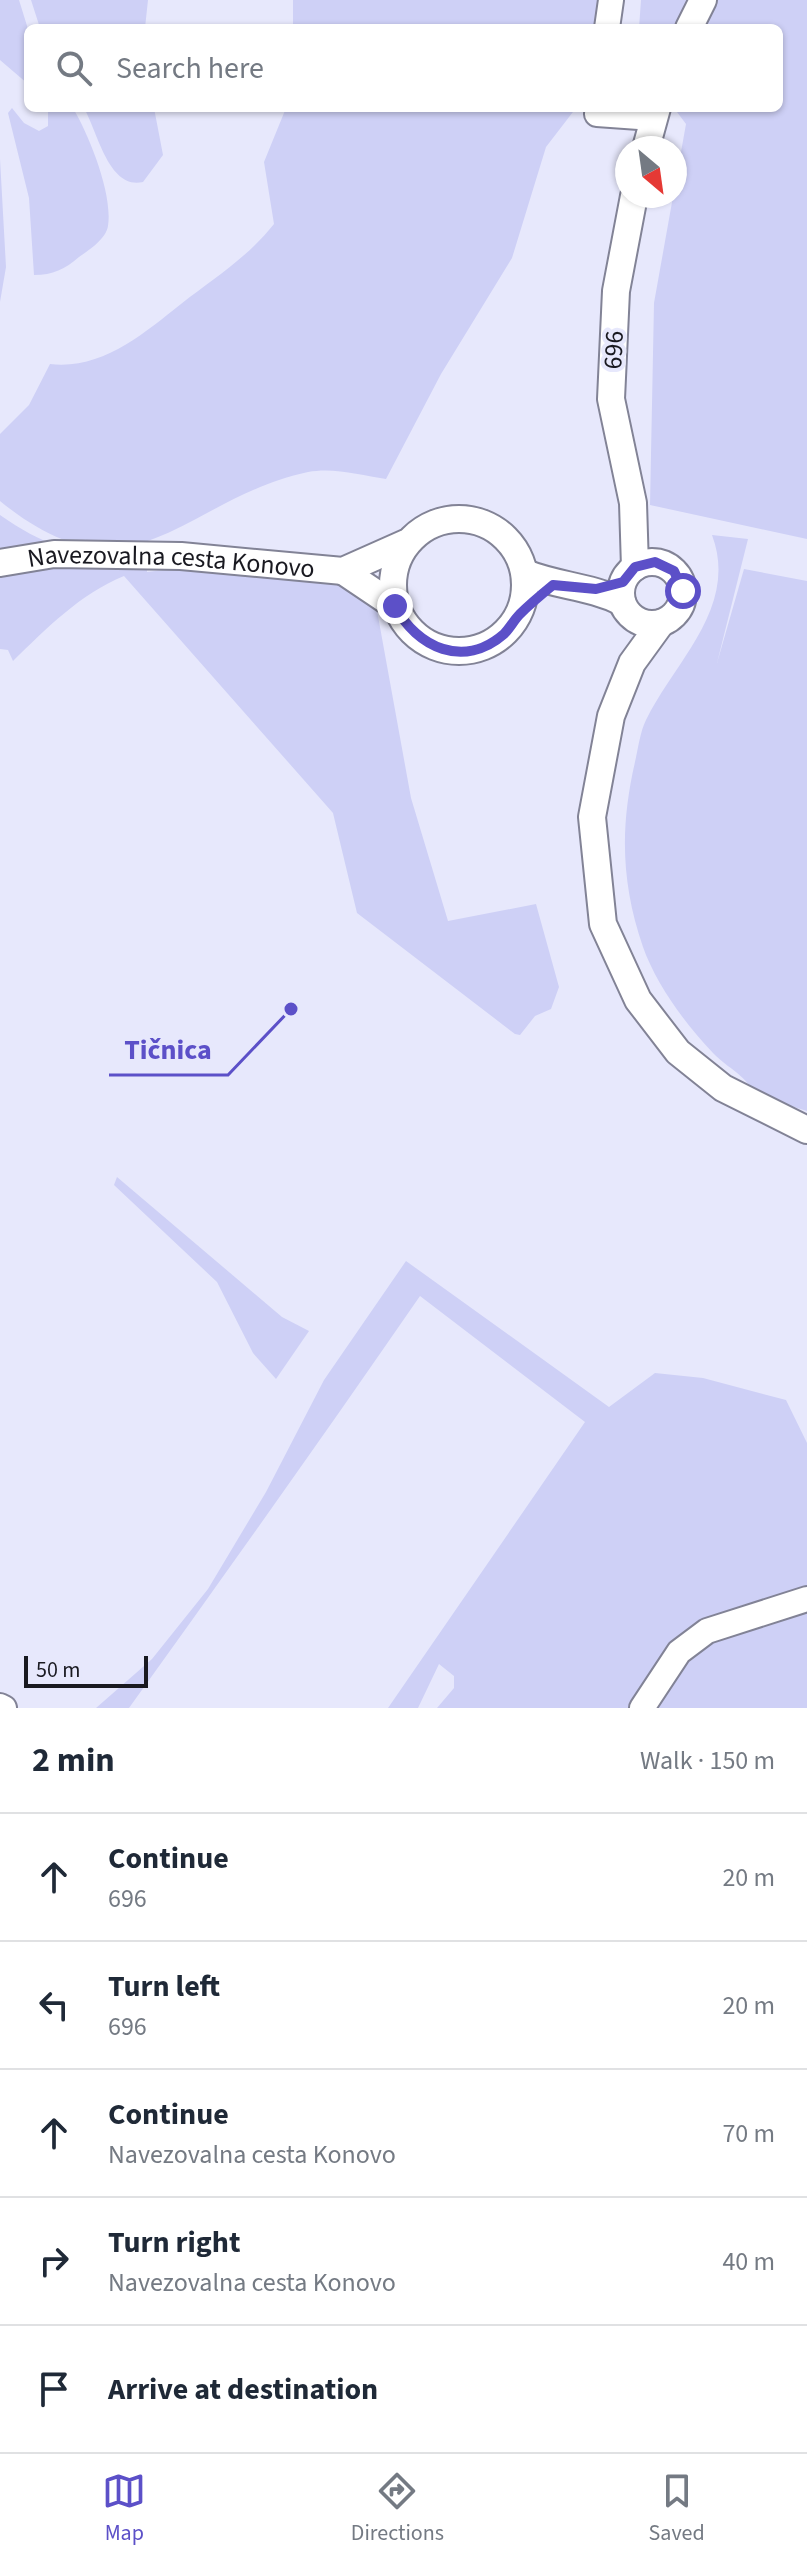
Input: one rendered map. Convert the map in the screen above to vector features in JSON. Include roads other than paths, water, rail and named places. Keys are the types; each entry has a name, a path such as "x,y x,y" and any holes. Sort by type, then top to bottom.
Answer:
{"main road":[{"path":"691,24 703,0"},
{"path":"649,136 655,113"},
{"name":"696","path":"632,208 616,291 611,399 633,503 665,565 680,580 682,601 670,618 661,623 632,663 611,716 592,817 603,924 638,1000 678,1052 723,1088 807,1130"},
{"name":"696","path":"632,663 626,590 633,503"},
{"name":"Navezovalna cesta Konovo","path":"343,571 406,543 422,528 442,520 464,518 486,523 504,535 518,552 525,573"},
{"path":"395,606 393,573 406,543"},
{"name":"Navezovalna cesta Konovo","path":"0,563 54,554 181,556 343,571 395,606 414,633 442,650 465,651 486,645 505,633 518,616 553,585"},
{"path":"626,590 645,563 665,565"},
{"path":"518,616 525,595 525,573 553,585 626,590"},
{"path":"626,590 642,622 661,623"}],"street":[{"path":"608,24 611,0"},
{"path":"597,112 655,113"},
{"path":"642,1708 679,1652 707,1631 807,1599"}],"place":[{"name":"Tičnica","path":"291,1009"}]}
